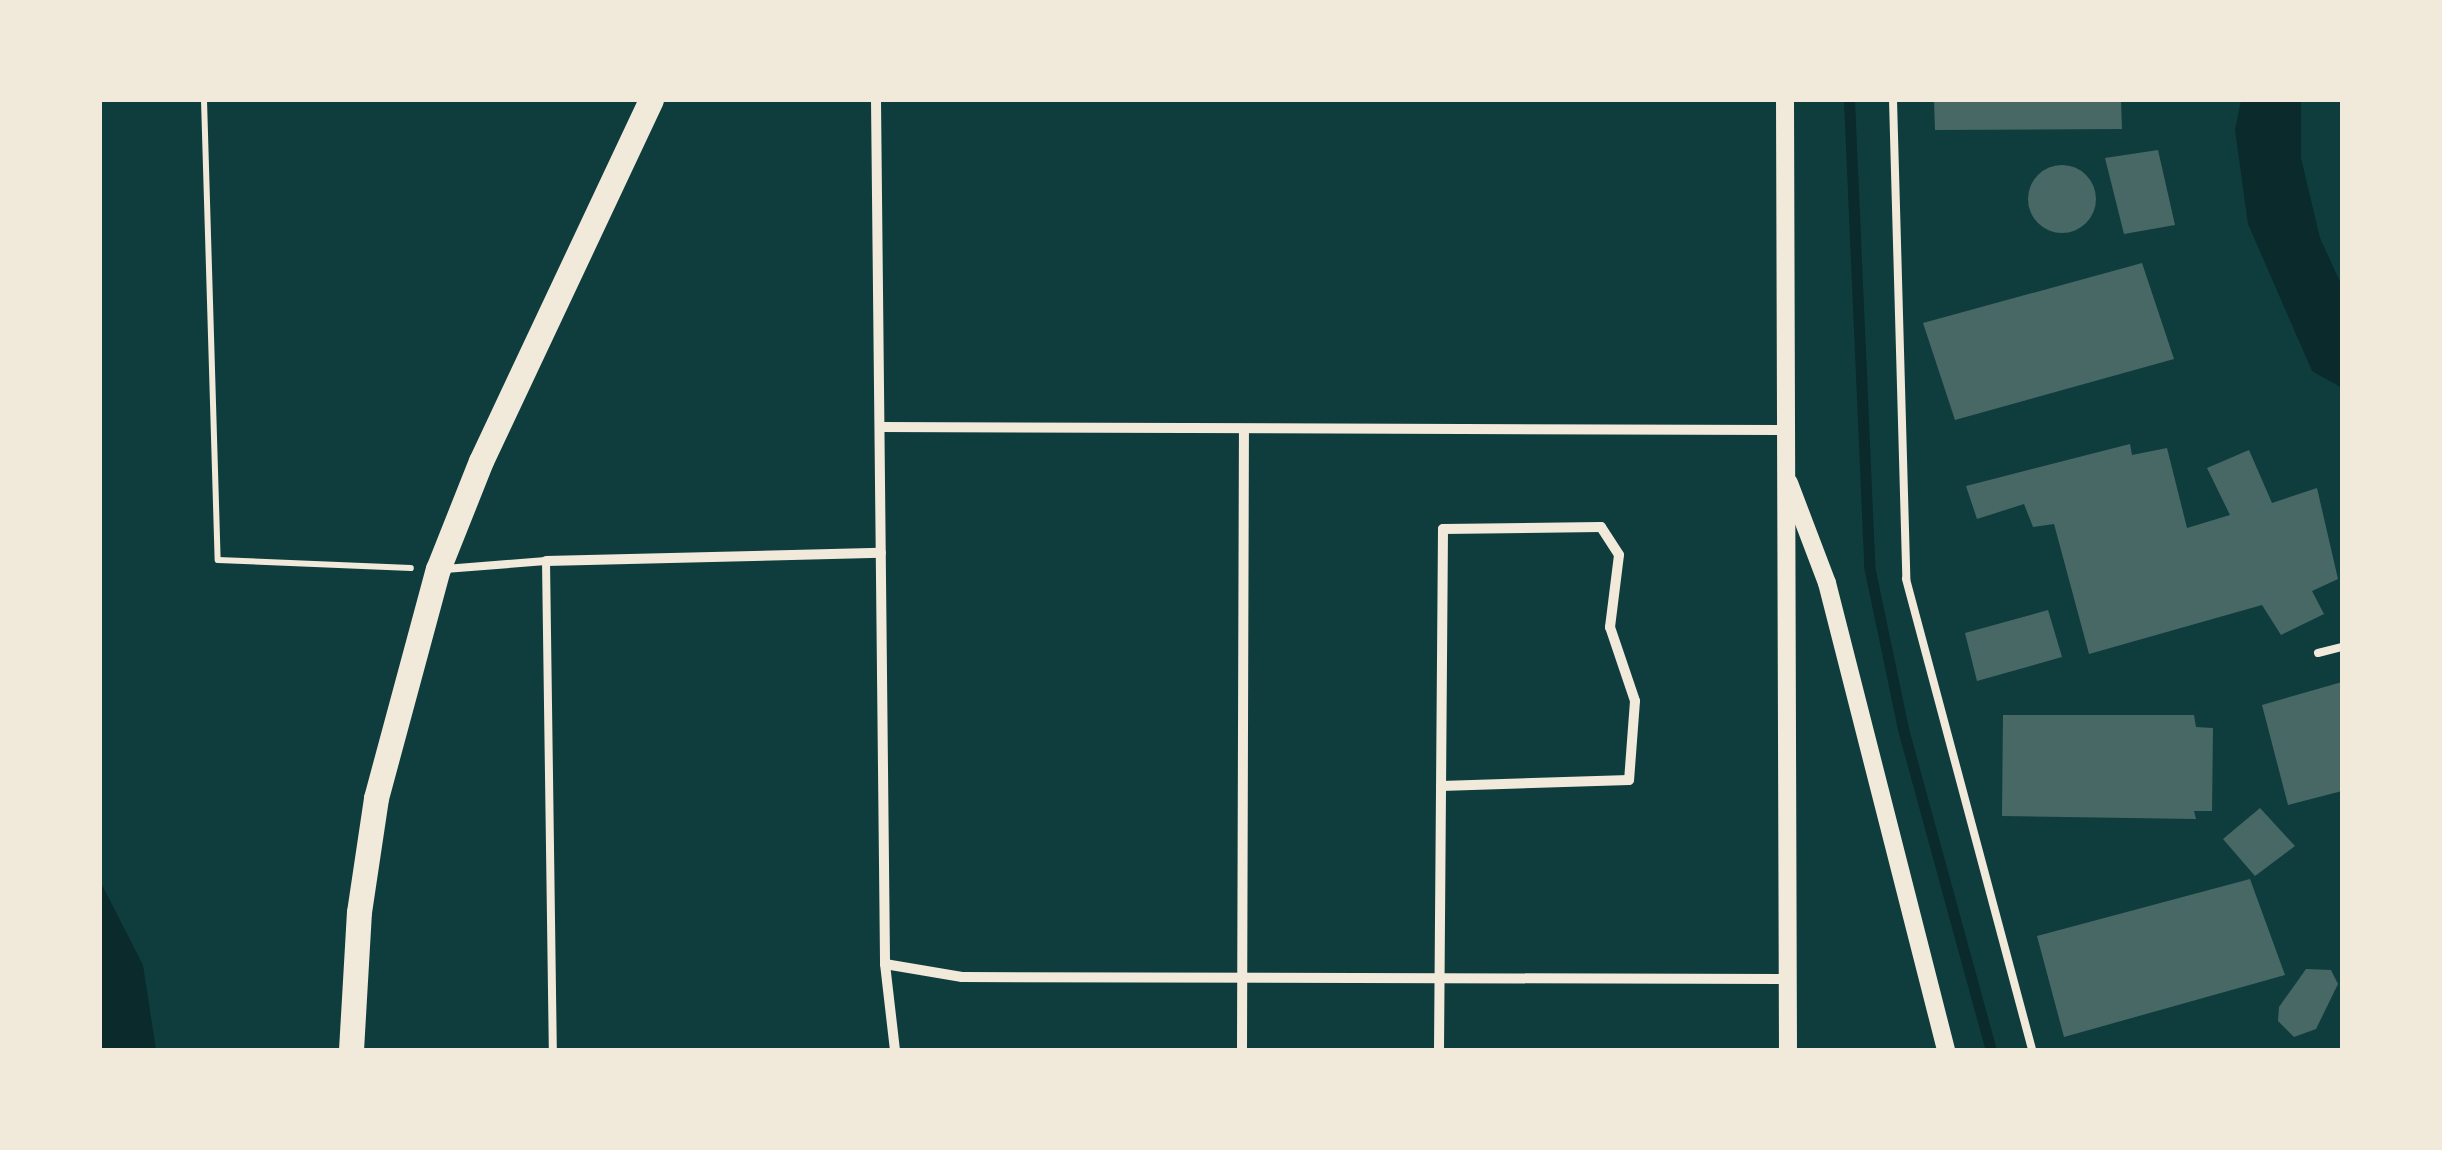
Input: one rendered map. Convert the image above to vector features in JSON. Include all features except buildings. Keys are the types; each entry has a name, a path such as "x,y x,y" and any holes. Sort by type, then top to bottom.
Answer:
{"main road":[{"path":"351,1050 358,912 376,798 438,570 480,461 650,100"}],"street":[{"path":"876,100 885,964 895,1050"},
{"path":"1785,100 1788,1050"},
{"path":"880,427 1786,430"},
{"path":"1242,1050 1244,429"},
{"path":"1784,468 1827,584 1946,1050"},
{"path":"1439,1050 1442,529 1601,527 1619,556 1610,628 1635,701 1629,780 1441,786"},
{"path":"546,561 881,553"},
{"path":"885,964 962,977 1788,980"}],"lane":[{"path":"1893,100 1906,579 2032,1050"},
{"path":"438,570 546,561 553,1050"},
{"path":"2318,653 2342,647"}],"path":[{"path":"204,100 218,560 438,570"}],"water":[{"path":"2241,100 2301,100 2301,158 2320,238 2342,286 2342,388 2312,371 2248,224 2235,130"},
{"path":"100,881 143,965 156,1050 100,1050"}],"waterway":[{"path":"1849,100 1869,566 1903,729 1991,1050"}]}
